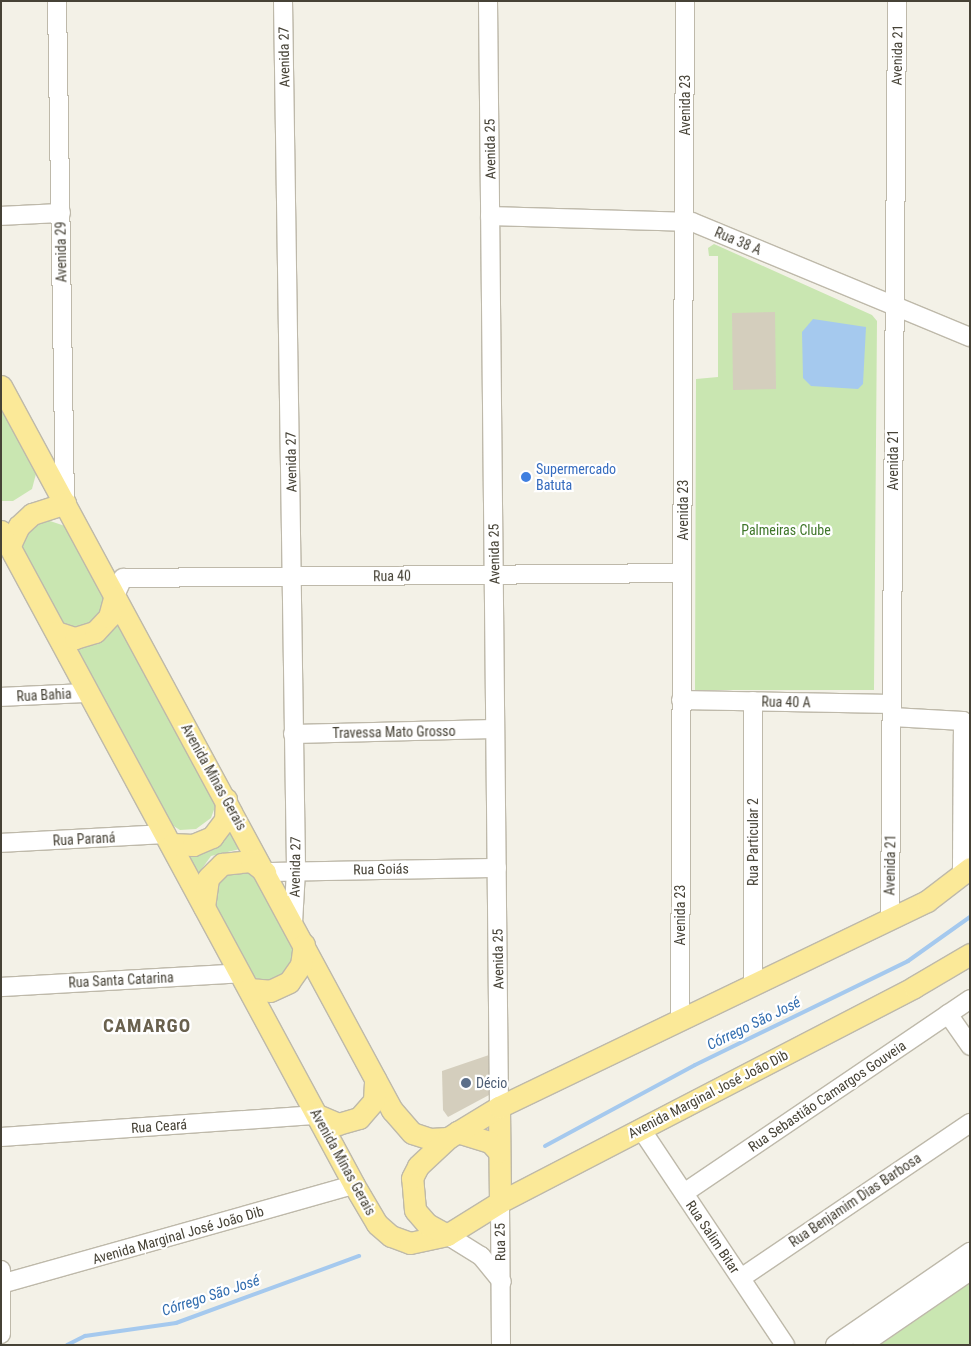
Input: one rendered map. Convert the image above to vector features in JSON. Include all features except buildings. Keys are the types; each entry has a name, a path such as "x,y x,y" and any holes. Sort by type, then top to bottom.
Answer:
{"main road":[{"name":"Avenida Minas Gerais","path":"1,386 65,502 114,598 266,872 392,1110 412,1133 430,1139 452,1135"},
{"path":"4,541 32,514 65,502"},
{"name":"Avenida Minas Gerais","path":"4,541 56,632 87,693 169,839 354,1185 377,1224 391,1236 410,1243 447,1235"},
{"path":"56,632 75,638 95,632 109,618 114,598"},
{"path":"169,839 193,846 212,837 225,820 226,799"},
{"path":"204,907 208,878 222,864 251,861 266,872"},
{"path":"447,1235 426,1224 415,1210 412,1187 418,1166 452,1135 499,1107 927,901 966,872"},
{"path":"245,981 270,991 289,982 301,965 304,944"},
{"name":"Avenida Marginal José João Dib","path":"447,1235 500,1202 914,987 970,954"},
{"path":"317,1116 338,1124 359,1118 374,1101 375,1079"},
{"path":"499,1107 500,1202"},
{"path":"452,1135 490,1142 499,1152"}],"street":[{"name":"Avenida 29","path":"57,1 65,502"},
{"name":"Avenida 27","path":"283,1 296,871 293,923"},
{"name":"Avenida 25","path":"488,1 499,1107"},
{"name":"Avenida 23","path":"680,1019 685,1"},
{"name":"Avenida 21","path":"890,919 897,1"},
{"path":"1,216 60,213"},
{"name":"Rua 38 A","path":"490,216 692,222 970,337"},
{"name":"Rua 40","path":"114,598 122,578 682,573"},
{"name":"Rua Bahia","path":"1,697 87,693"},
{"name":"Rua 40 A","path":"681,700 753,701 892,711 963,721 966,872"},
{"name":"Rua Particular 2","path":"753,701 753,984"},
{"name":"Travessa Mato Grosso","path":"293,734 496,729"},
{"name":"Rua Paraná","path":"1,843 169,839"},
{"name":"Rua Goiás","path":"266,872 497,868"},
{"name":"Rua Santa Catarina","path":"1,987 245,981"},
{"name":"Rua Sebastião Camargos Gouveia","path":"684,1193 970,1000"},
{"path":"948,1014 970,1046"},
{"name":"Rua Ceará","path":"1,1137 317,1116"},
{"name":"Rua Benjamim Dias Barbosa","path":"741,1278 970,1123"},
{"name":"Rua Salim Bitar","path":"641,1129 785,1345"},
{"name":"Avenida Marginal José João Dib","path":"2,1279 354,1185"},
{"name":"Rua 25","path":"500,1202 501,1345"},
{"name":"Rua 25","path":"447,1235 481,1256 502,1282"},
{"path":"835,1345 970,1252"},
{"path":"862,1345 970,1271"},
{"path":"1,1334 2,1279"}],"green space":[{"name":"Palmeiras Clube","path":"714,244 872,315 877,321 874,690 695,690 696,379 718,377 718,256 709,256 708,248"},
{"path":"1,403 37,470 32,489 13,501 1,501"},
{"path":"47,520 65,526 106,600 93,626 64,627 20,549 22,537 35,523"},
{"path":"118,618 216,804 211,818 196,829 180,830 167,822 72,643 99,643 111,633"},
{"path":"230,829 240,849 211,856 196,877 186,851 203,853 215,849"},
{"path":"246,872 253,875 297,947 285,977 262,981 249,974 213,908 215,885 227,874"},
{"path":"970,1283 970,1345 880,1345"}],"water":[{"path":"813,319 866,327 863,384 858,389 811,386 803,378 802,332"}],"waterway":[{"name":"Córrego São José","path":"545,1146 695,1065 908,961 970,917"},
{"name":"Córrego São José","path":"67,1345 85,1336 176,1323 359,1256"}],"place":[{"name":"Supermercado Batuta","path":"526,477"},
{"name":"Décio","path":"466,1083"}],"district":[{"name":"CAMARGO","path":"147,1026"}]}
